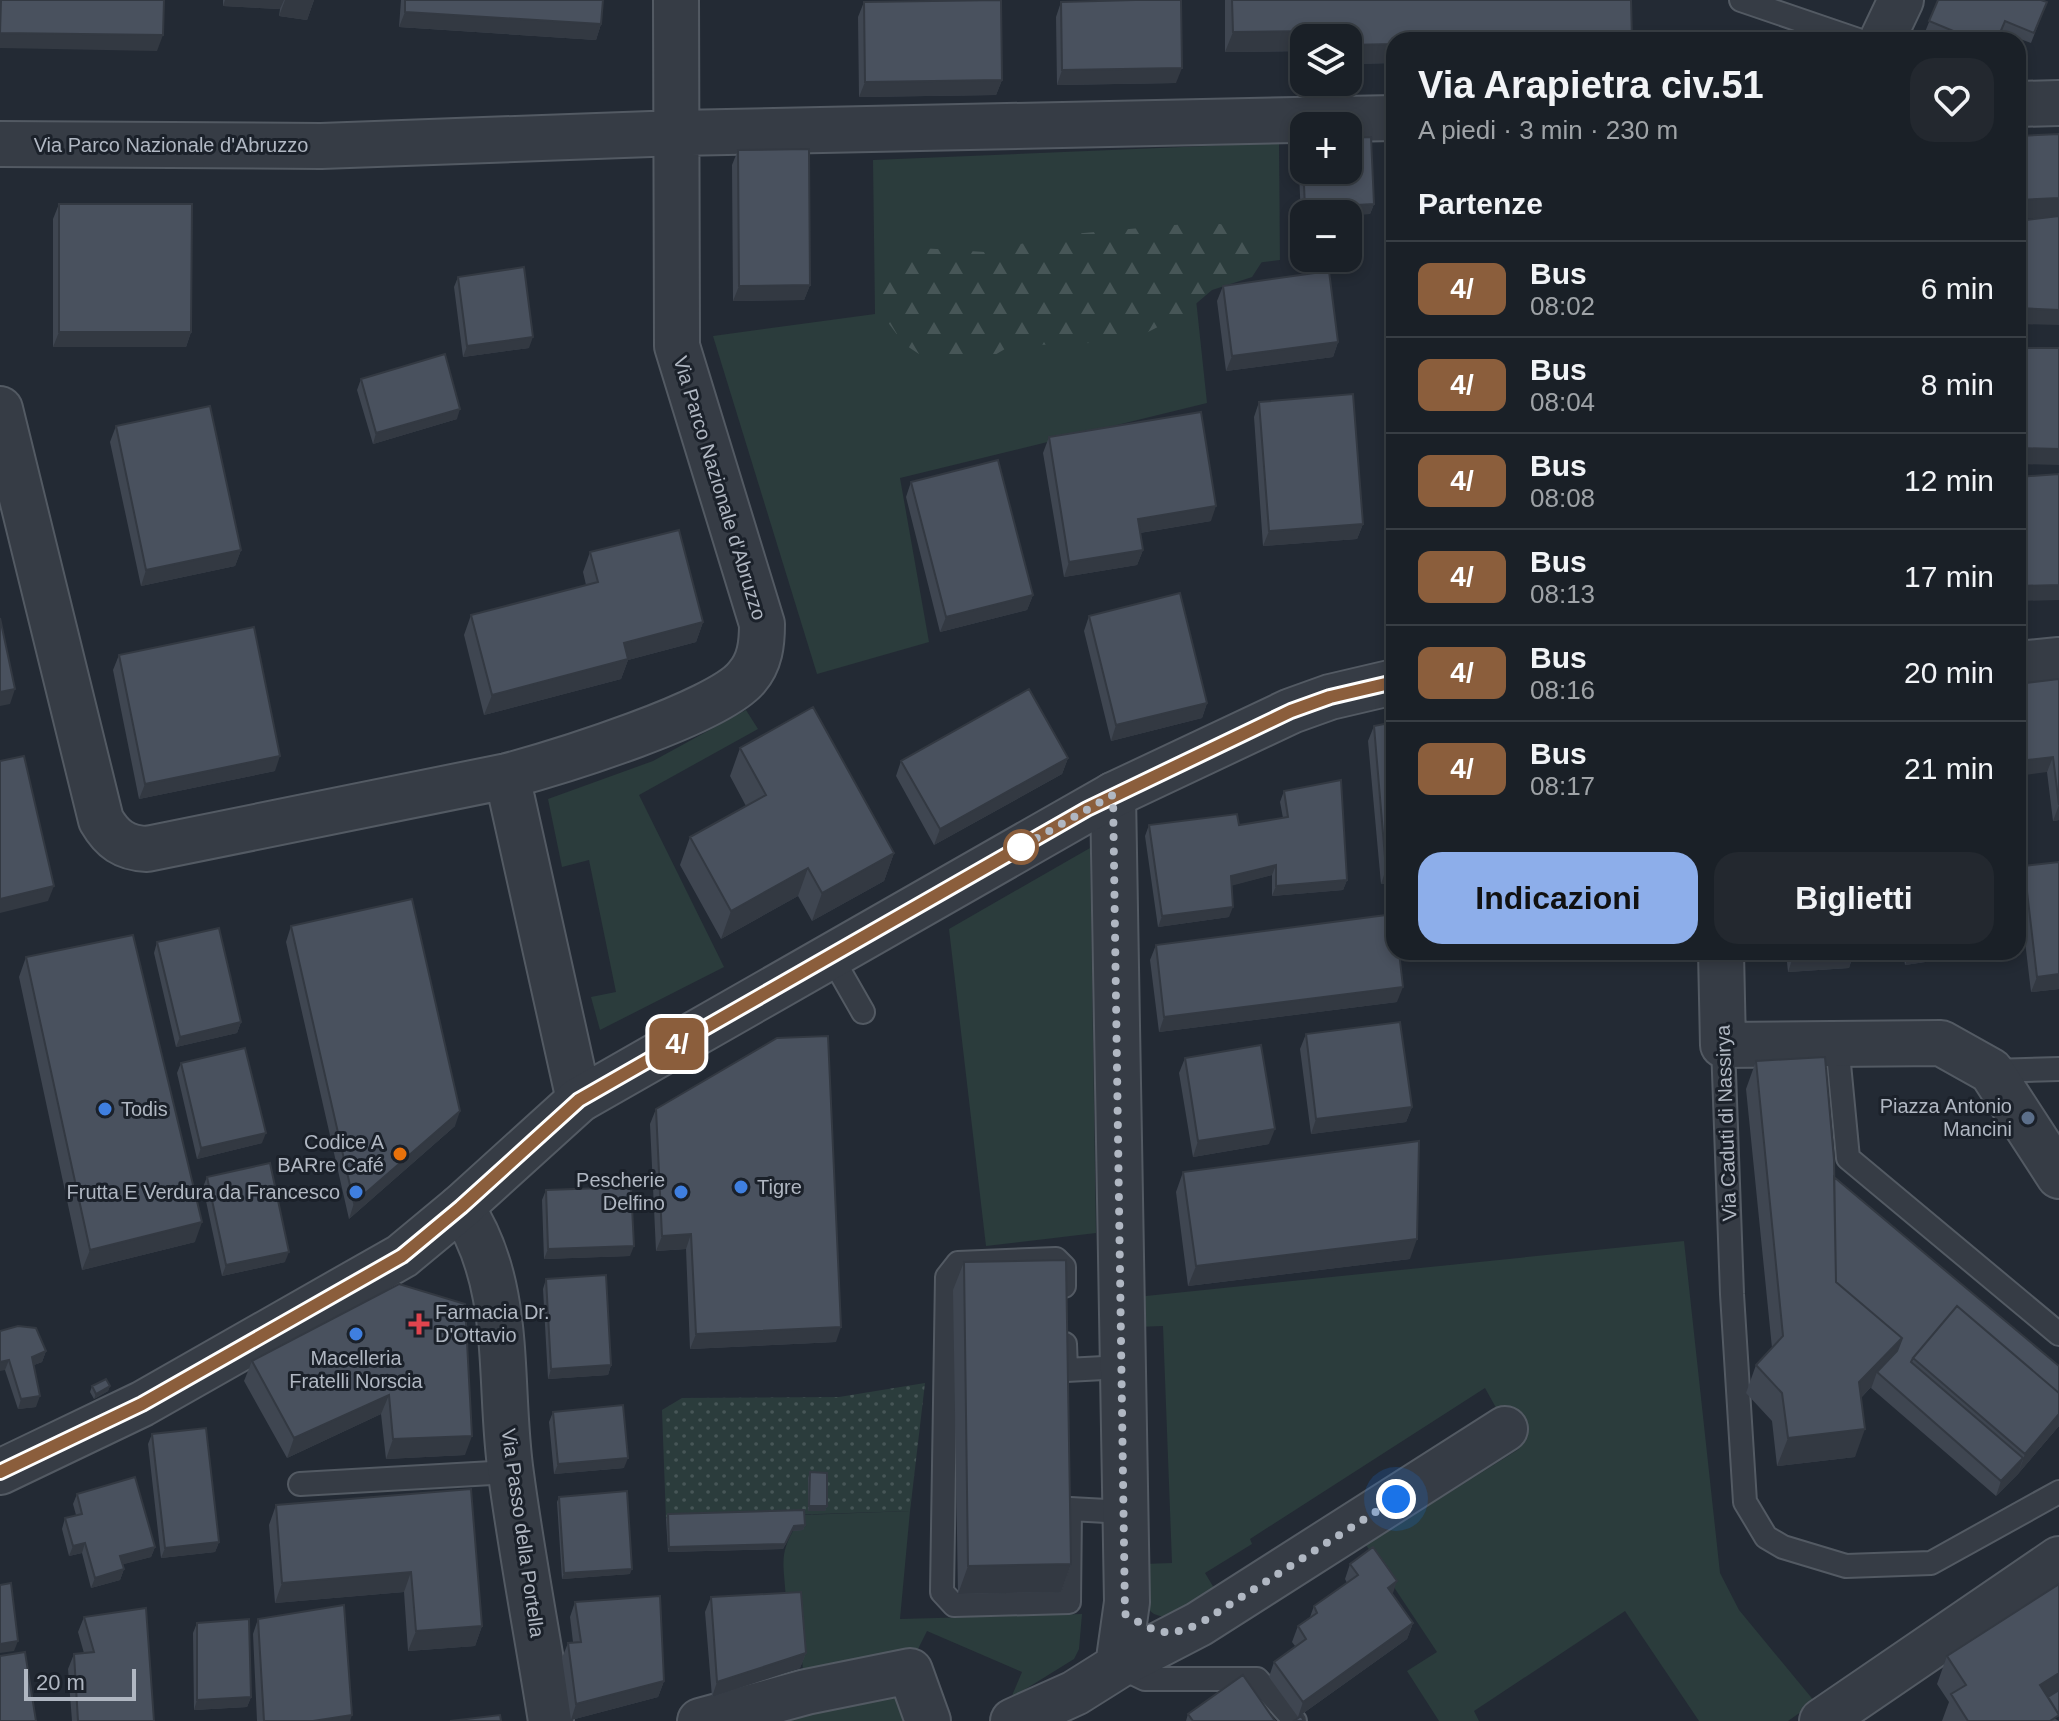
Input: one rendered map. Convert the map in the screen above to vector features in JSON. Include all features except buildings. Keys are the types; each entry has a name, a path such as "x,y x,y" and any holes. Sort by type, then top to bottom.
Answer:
{"street":[{"path":"676,0 678,133"},
{"path":"1886,32 1901,0"},
{"path":"2026,104 2059,103"},
{"name":"Via Parco Nazionale d'Abruzzo","path":"0,144 321,146 678,133 1386,118"},
{"name":"Via Parco Nazionale d'Abruzzo","path":"0,409 101,820 109,834 119,842 147,849 507,776 546,766 693,711 740,685 755,665 762,638 759,614 677,346 678,133"},
{"path":"2026,663 2059,660"},
{"path":"0,1472 142,1404 402,1256 579,1100 1113,795 1291,711 1344,693 1386,684"},
{"path":"507,776 579,1100"},
{"path":"1113,795 1125,1512 1122,1678"},
{"name":"Via Caduti di Nassirya","path":"1721,960 1723,1045"},
{"path":"1723,1045 1941,1043 1991,1071 2057,1169"},
{"name":"Via Passo della Portella","path":"461,1207 477,1231 499,1305 510,1472 551,1721"},
{"path":"1013,1721 1075,1693 1122,1678 1179,1633 1199,1624 1505,1429"},
{"path":"1843,1715 2059,1559"},
{"path":"1125,1614 1156,1632 1179,1633"},
{"path":"700,1721 806,1692 910,1671 928,1721"}],"lane":[{"path":"1741,0 1835,32"},
{"path":"831,956 863,1012"},
{"path":"1837,1043 1848,1158 2059,1334"},
{"name":"Via Caduti di Nassirya","path":"1723,1045 1732,1294 1745,1502 1766,1537 1783,1547 1846,1566 1931,1563 2059,1492"},
{"path":"1991,1071 2059,1069"},
{"path":"1123,1367 1066,1370 1064,1267 1056,1259 958,1263 947,1277 942,1592 954,1605 1069,1602 1070,1509 1125,1512"},
{"path":"300,1484 510,1472"},
{"path":"1122,1678 1257,1679 1295,1721"}],"green space":[{"path":"1279,143 1280,260 1193,271 1207,403 900,478 929,642 817,674 713,336 875,314 873,160"},
{"path":"1209,222 1238,228 1255,241 1263,260 1252,277 1212,290 1185,313 1148,332 1117,342 1010,346 993,356 925,358 904,344 881,313 875,294 881,264 920,248 985,252 1061,235"},
{"path":"746,710 758,729 639,795 724,967 600,1030 591,997 616,992 589,860 562,867 548,799 653,761"},
{"path":"1090,848 1096,1233 986,1246 949,929"},
{"path":"1684,1241 1720,1573 1739,1610 1815,1702 1788,1721 1699,1721 1625,1611 1474,1711 1479,1721 1439,1721 1407,1671 1437,1652 1366,1545 1519,1449 1485,1388 1250,1539 1252,1544 1205,1573 1217,1593 1166,1618 1145,1607 1143,1564 1172,1563 1163,1326 1136,1327 1136,1297"},
{"path":"925,1383 910,1511 666,1519 662,1410 682,1398 839,1397"},
{"path":"910,1511 900,1619 1082,1614 1079,1649 1074,1659 1011,1698 1022,1672 927,1631 915,1655 904,1648 906,1664 804,1683 797,1599 786,1599 784,1573 786,1547 803,1515"},
{"path":"901,1682 911,1721 743,1721"}],"bus line":[{"name":"4/","path":"0,1472 142,1404 402,1256 579,1100 1087,809 1291,711 1330,697 1386,683"}],"place":[{"name":"Todis","path":"105,1109"},
{"name":"Piazza Antonio Mancini","path":"2028,1118"},
{"name":"Codice A BARre Café","path":"400,1154"},
{"name":"Tigre","path":"741,1187"},
{"name":"Frutta E Verdura da Francesco","path":"356,1192"},
{"name":"Pescherie Delfino","path":"681,1192"},
{"name":"Farmacia Dr. D'Ottavio","path":"419,1324"},
{"name":"Macelleria Fratelli Norscia","path":"356,1334"}],"route":[{"path":"1021,847 1010,853 1113,795 1125,1614 1156,1632 1179,1633 1199,1624 1396,1499"}]}
